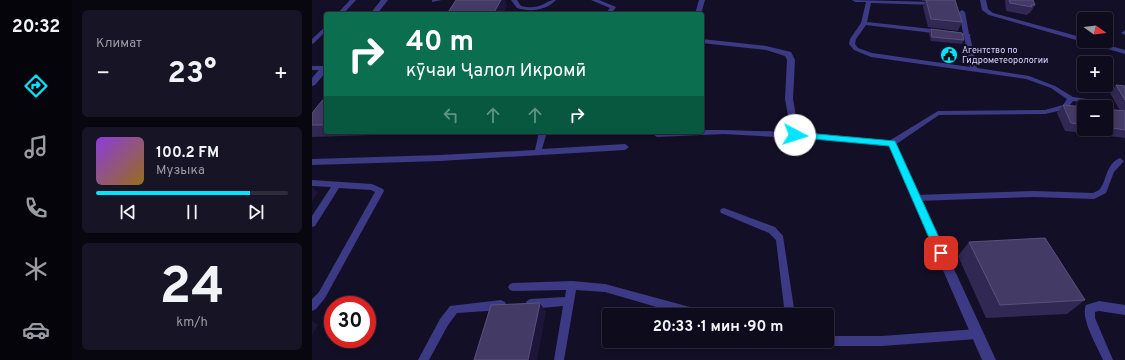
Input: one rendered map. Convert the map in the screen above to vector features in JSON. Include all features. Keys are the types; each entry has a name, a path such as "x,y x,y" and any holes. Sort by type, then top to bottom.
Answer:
{"street":[{"path":"375,12 385,0"},
{"path":"704,41 766,48 788,54 791,60 789,99 795,135 892,143 989,360"},
{"path":"312,83 324,70"}],"lane":[{"path":"342,12 353,0"},
{"path":"514,0 519,7 532,9 542,7 553,0"},
{"path":"594,0 613,7 609,12"},
{"path":"699,12 702,0"},
{"path":"855,0 946,4"},
{"path":"983,0 985,10 991,14 1077,39"},
{"path":"869,1 864,23 851,42 853,47 865,54 1035,79 1053,87 1071,99 1079,100"},
{"path":"962,12 974,69"},
{"path":"864,23 968,35"},
{"path":"312,42 324,30"},
{"path":"1110,48 1125,52"},
{"path":"312,68 324,68"},
{"path":"892,143 938,113 1045,112 1064,107 1071,99"},
{"path":"704,133 732,132 795,135"},
{"path":"538,151 542,134"},
{"path":"312,162 440,158 625,147"},
{"path":"916,198 1034,194 1094,196 1103,191 1111,171 1120,161"},
{"path":"312,184 372,187 380,190 322,295 312,306"},
{"path":"312,223 336,186"},
{"path":"724,211 766,227 780,239 789,308"},
{"path":"513,287 572,285 590,286 624,292 678,308"},
{"path":"559,360 572,285"},
{"path":"423,360 444,322 454,309 569,302"},
{"path":"1108,360 1090,318 1090,308 1099,306 1125,310"},
{"path":"834,341 882,341 977,334"}],"building":[{"path":"456,0 501,0 494,12 448,12"},
{"path":"926,0 955,0 962,22 931,19"},
{"path":"1009,0 1033,0 1035,5 1031,5 1032,7 1010,3"},
{"path":"931,29 962,33 964,40 932,37"},
{"path":"1116,85 1125,86 1125,100"},
{"path":"324,98 324,125 312,125 312,113"},
{"path":"1063,105 1077,106 1077,124 1071,123"},
{"path":"1113,110 1125,111 1125,130 1113,128"},
{"path":"1045,238 1085,300 1000,305 969,242"},
{"path":"540,303 528,360 474,360 491,305"}],"place":[{"name":"Агентство по Гидрометеорологии","path":"949,55"}],"route":[{"path":"795,135 892,143 941,253"}]}
